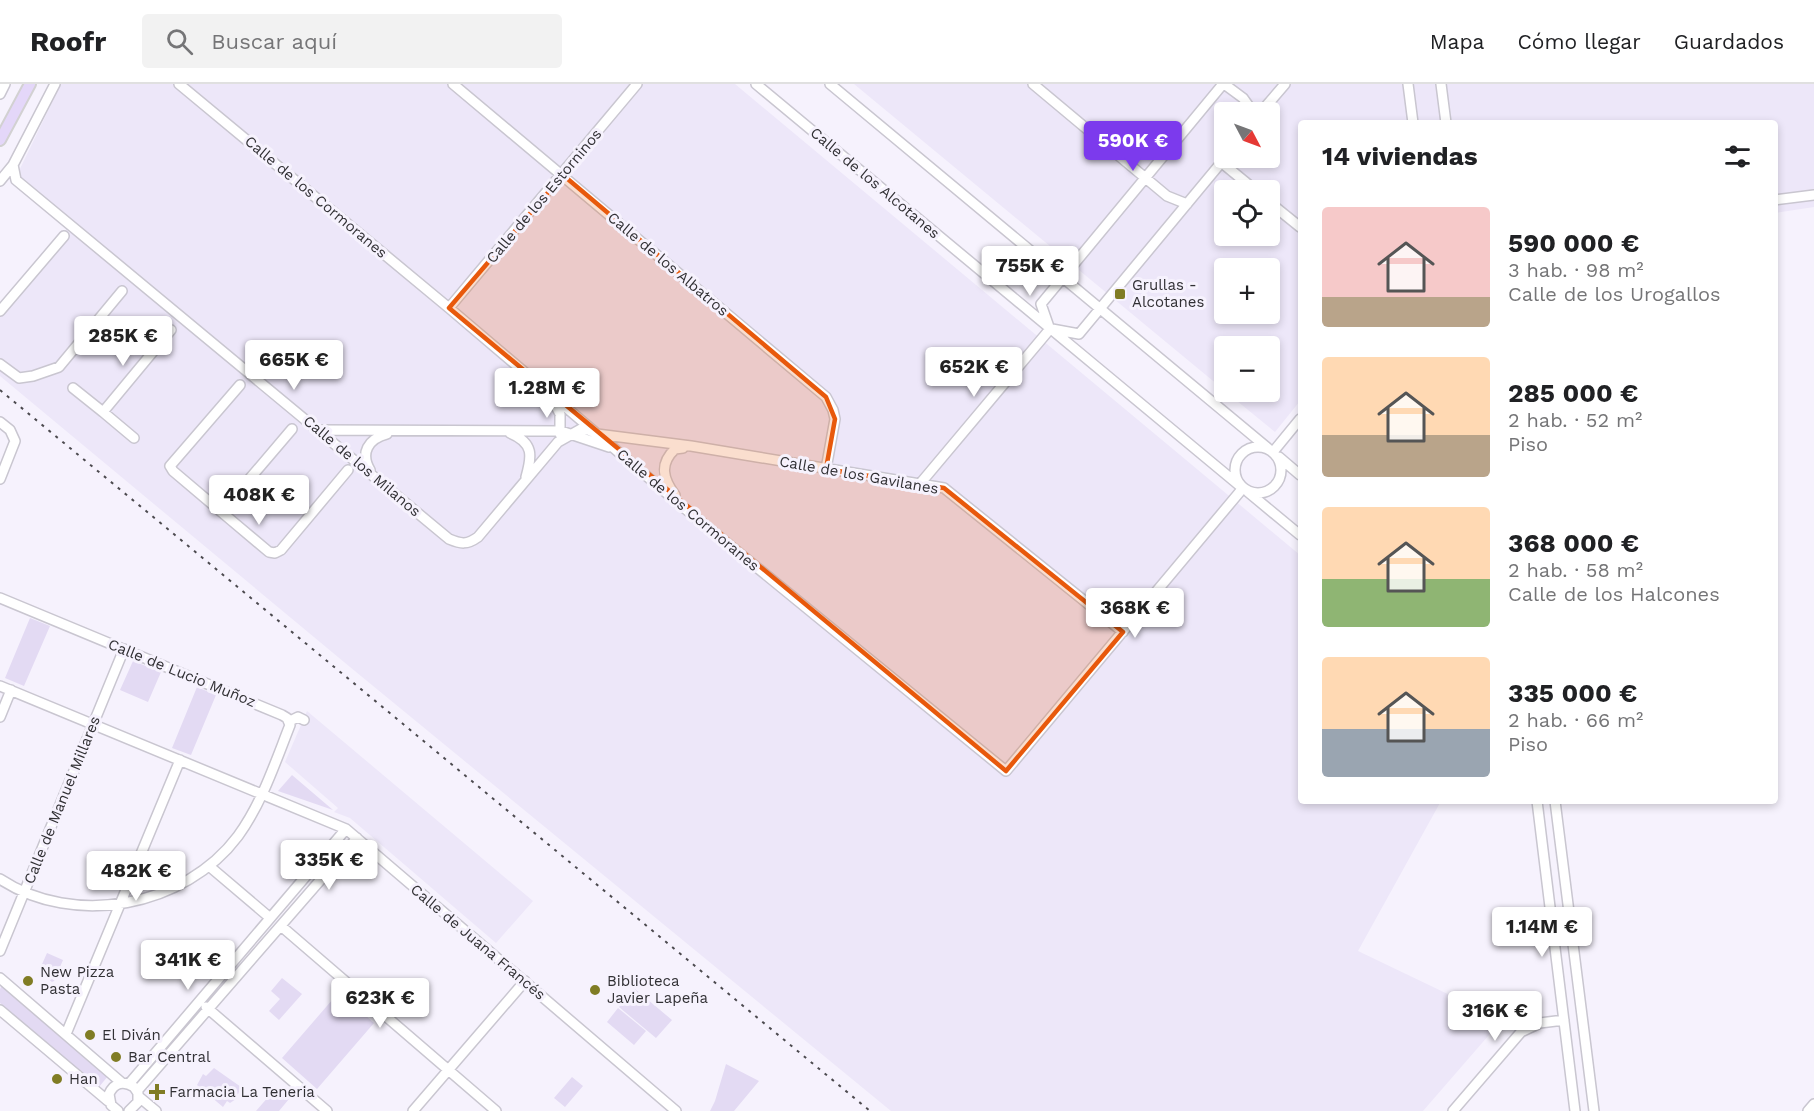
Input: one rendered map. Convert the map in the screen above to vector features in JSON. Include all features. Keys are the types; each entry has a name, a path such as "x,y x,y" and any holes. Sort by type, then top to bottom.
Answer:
{"main road":[{"path":"0,140 30,84"}],"street":[{"path":"0,94 5,84"},
{"path":"44,107 47,84"},
{"path":"0,181 13,165 55,84"},
{"name":"Calle de los Cormoranes","path":"179,84 450,308 683,507 1006,771 1123,632"},
{"name":"Calle de los Albatros","path":"453,84 826,397 835,419 826,469"},
{"name":"Calle de los Estorninos","path":"450,308 637,84"},
{"name":"Calle de los Alcotanes","path":"756,84 1298,533"},
{"path":"830,84 1298,473"},
{"path":"1033,84 1167,196 1186,204"},
{"path":"1050,329 1041,304 1223,84 1246,102"},
{"path":"1270,102 1285,84"},
{"path":"1408,84 1413,120"},
{"path":"1441,84 1446,120"},
{"name":"Calle de los Milanos","path":"13,165 16,180 449,539 460,543 470,543 478,537 566,432"},
{"path":"1050,329 1079,334 1215,168"},
{"path":"1231,168 1244,180"},
{"path":"1778,200 1814,195"},
{"path":"1280,211 1298,225"},
{"path":"0,311 64,236"},
{"path":"0,364 19,378 59,367 122,291"},
{"path":"919,485 1050,329"},
{"path":"103,412 171,330"},
{"path":"240,385 170,466 173,471 269,552 275,553 281,550 348,470"},
{"path":"73,388 134,438"},
{"path":"549,394 560,414 566,432"},
{"path":"1273,452 1298,421"},
{"path":"0,422 10,430 15,441 0,479"},
{"path":"225,515 229,503 292,429"},
{"name":"Calle de los Gavilanes","path":"320,430 566,432 581,429 597,434 691,446 944,488 1123,632"},
{"name":"Calle de los Gavilanes","path":"375,477 365,462 367,447 378,436 402,430"},
{"path":"505,431 518,436 531,453 524,482"},
{"name":"Calle de los Gavilanes","path":"566,432 615,449"},
{"path":"683,507 666,484 663,474 665,462 670,454 675,449 691,446"},
{"path":"1264,447 1273,452 1280,461 1281,475 1274,488 1260,494 1243,488 1234,472 1238,458 1249,448 1264,447"},
{"path":"1123,632 1243,488"},
{"name":"Calle de Lucio Muñoz","path":"0,598 282,715 290,721"},
{"name":"Calle de Manuel Millares","path":"0,951 124,650"},
{"name":"Calle de Juana Francés","path":"0,686 346,829 676,1111"},
{"path":"0,717 11,690"},
{"path":"0,879 47,900 93,906 141,900 187,881 209,866 237,838 262,794 290,721 298,717 304,720"},
{"path":"66,1034 180,760"},
{"path":"1537,804 1575,1111"},
{"path":"1555,804 1594,1111"},
{"path":"111,1107 112,1089 125,1083 346,829"},
{"path":"129,1111 138,1102 137,1093 357,838"},
{"path":"209,866 269,917"},
{"path":"281,926 496,1111"},
{"path":"0,978 156,1111"},
{"path":"413,1111 525,981"},
{"path":"198,1000 327,1111"},
{"path":"0,1010 111,1107"},
{"path":"1453,1111 1521,1032 1540,1023 1564,1020"},
{"path":"1808,1111 1814,1104"}],"highlighted area":[{"path":"563,175 826,397 835,419 826,469 944,488 1123,632 1006,771 449,308"}],"shaded area":[{"path":"61,84 735,84 1298,553 1298,804 1439,804 1358,951 1502,1020 1423,1111 891,1111 0,376 0,302 71,224 16,177"},
{"path":"854,84 1814,84 1814,207 1778,213 1778,120 1298,120 1298,403 1275,432 1238,402 1280,402 1280,336 1214,336 1214,382"},
{"path":"30,618 50,626 24,686 5,678"},
{"path":"133,661 161,672 148,702 120,690"},
{"path":"197,687 216,695 191,755 172,748"},
{"path":"307,711 533,901 496,943 350,818 334,812 338,808 285,762"},
{"path":"292,775 333,810 278,791"},
{"path":"47,953 63,960 52,982 39,971"},
{"path":"282,978 302,994 279,1020 269,1011 280,999 271,991"},
{"path":"2,985 108,1076 99,1087 0,1003"},
{"path":"635,989 672,1020 656,1038 619,1007"},
{"path":"339,992 374,1023 317,1089 282,1058"},
{"path":"618,1008 646,1031 634,1045 607,1022"},
{"path":"726,1064 759,1081 734,1111 710,1111 715,1101"},
{"path":"214,1068 241,1087 236,1099 230,1103 227,1101 223,1107 197,1085 203,1074 206,1076"},
{"path":"572,1077 583,1086 565,1107 554,1098"},
{"path":"276,1088 289,1099 279,1111 256,1111"}],"railway":[{"path":"0,390 870,1111"}],"place":[{"name":"Grullas - Alcotanes","path":"1120,294"},
{"name":"New Pizza Pasta","path":"28,981"},
{"name":"Biblioteca Javier Lapeña","path":"595,990"},
{"name":"El Diván","path":"90,1035"},
{"name":"Bar Central","path":"116,1057"},
{"name":"Han","path":"57,1079"},
{"name":"Farmacia La Teneria","path":"157,1092"}]}
